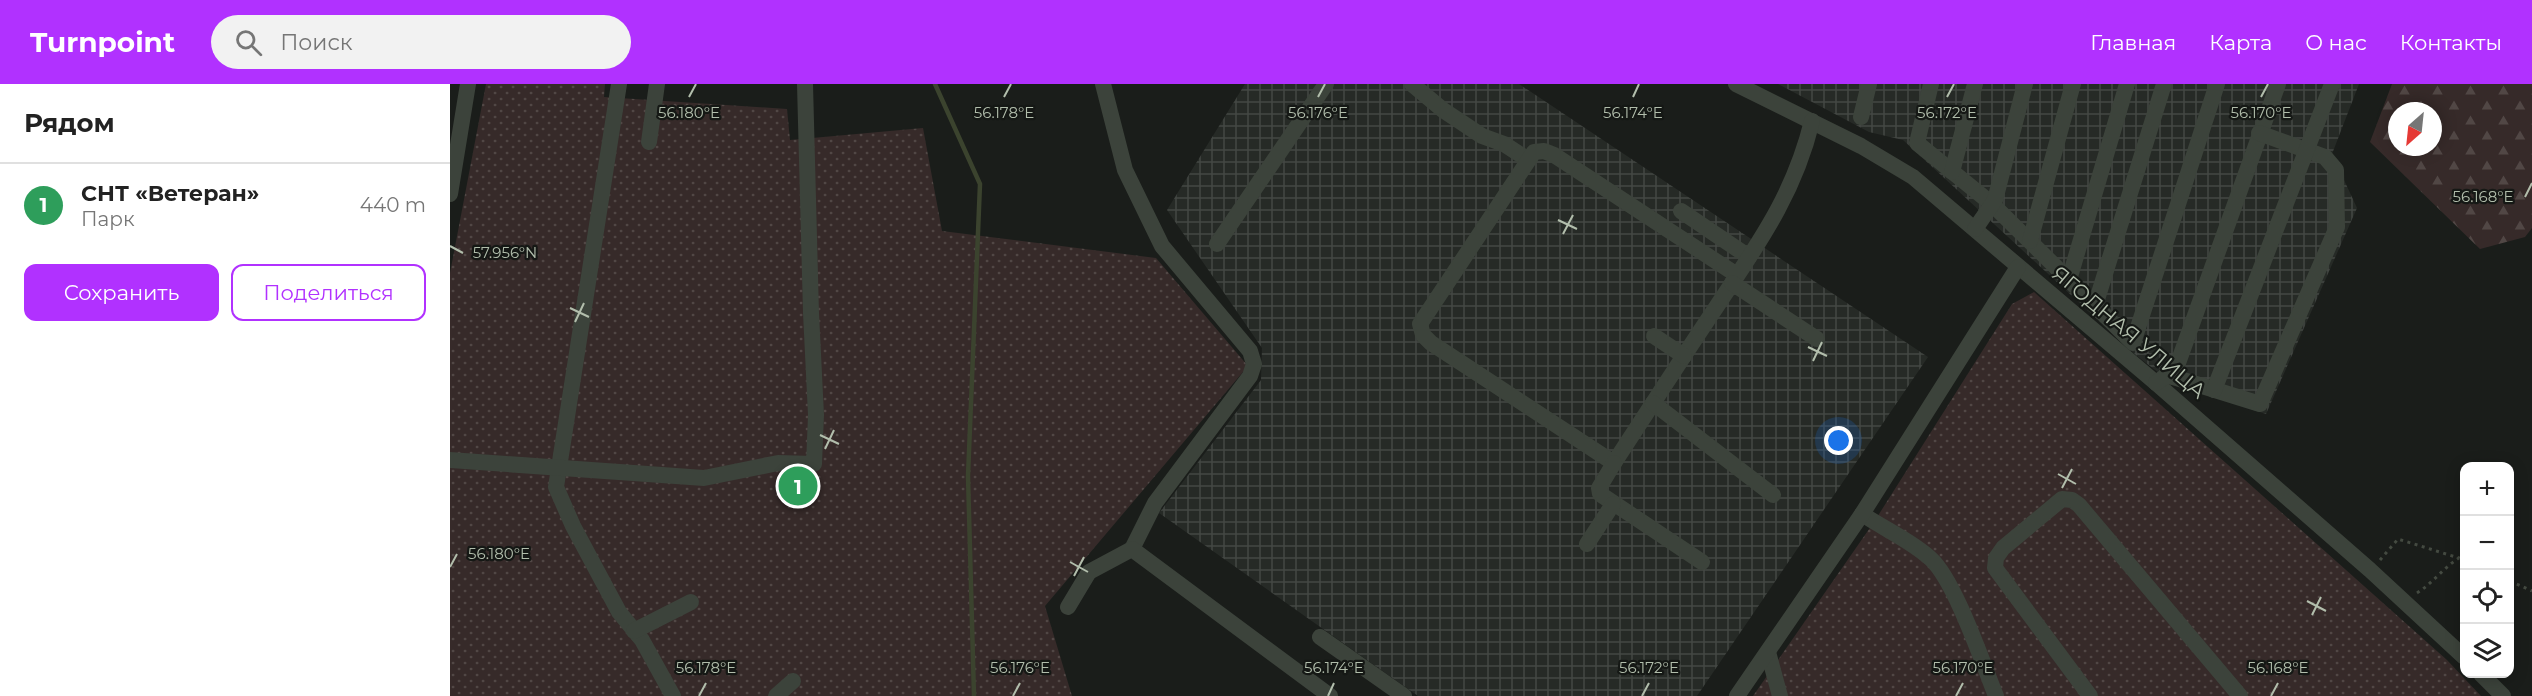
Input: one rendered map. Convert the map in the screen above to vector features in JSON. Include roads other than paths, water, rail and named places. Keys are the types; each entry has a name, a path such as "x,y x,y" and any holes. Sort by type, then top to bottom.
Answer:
{"street":[{"path":"450,194 468,84"},
{"path":"619,84 557,468 556,487 573,526 619,612 634,631 673,696"},
{"path":"649,142 657,84"},
{"path":"450,460 704,478 778,463 814,464 816,415 805,84"},
{"path":"1068,607 1089,572 1132,549 1155,503 1250,376 1254,364 1250,351 1162,246 1125,170 1103,84"},
{"path":"1217,244 1326,84"},
{"path":"1413,84 1463,123 1527,159"},
{"name":"ЯГОДНАЯ УЛИЦА","path":"1736,84 1755,88 1912,177 2156,383 2370,570 2460,653"},
{"path":"1861,117 1868,84"},
{"path":"1931,84 1917,143 1992,204 2133,343 2217,84"},
{"path":"1952,172 1975,84"},
{"path":"1975,229 1992,204 2025,84"},
{"path":"2030,241 2073,84"},
{"path":"2069,280 2127,84"},
{"path":"2095,306 2164,84"},
{"path":"2173,377 2278,84"},
{"path":"2214,390 2332,84"},
{"path":"1702,562 1613,504 1600,494 1599,488 1780,210 1803,158 1812,121"},
{"path":"2156,383 2167,375 2260,404 2337,227 2336,170 2325,157 2259,133"},
{"path":"1614,463 1423,335 1420,324 1527,159 1534,152 1544,151 1554,155 1817,339"},
{"path":"1681,212 1749,257"},
{"path":"1737,696 1862,514 2018,267"},
{"path":"1654,336 1684,356"},
{"path":"1653,403 1773,495"},
{"path":"2090,696 1995,567 1996,558 2003,548 2062,499 2072,500 2079,506 2240,696"},
{"path":"1587,544 1613,504"},
{"path":"1862,514 1931,559 1942,573 1964,618 1996,696"},
{"path":"1132,549 1330,696"},
{"path":"634,631 691,602"},
{"path":"1320,637 1404,696"},
{"path":"1768,652 1780,696"},
{"path":"2485,678 2503,696"},
{"path":"776,696 793,681"}],"waterway":[{"path":"935,84 980,184 968,476 974,696"}],"place":[{"name":"СНТ «Ветеран»","path":"798,486"}]}
